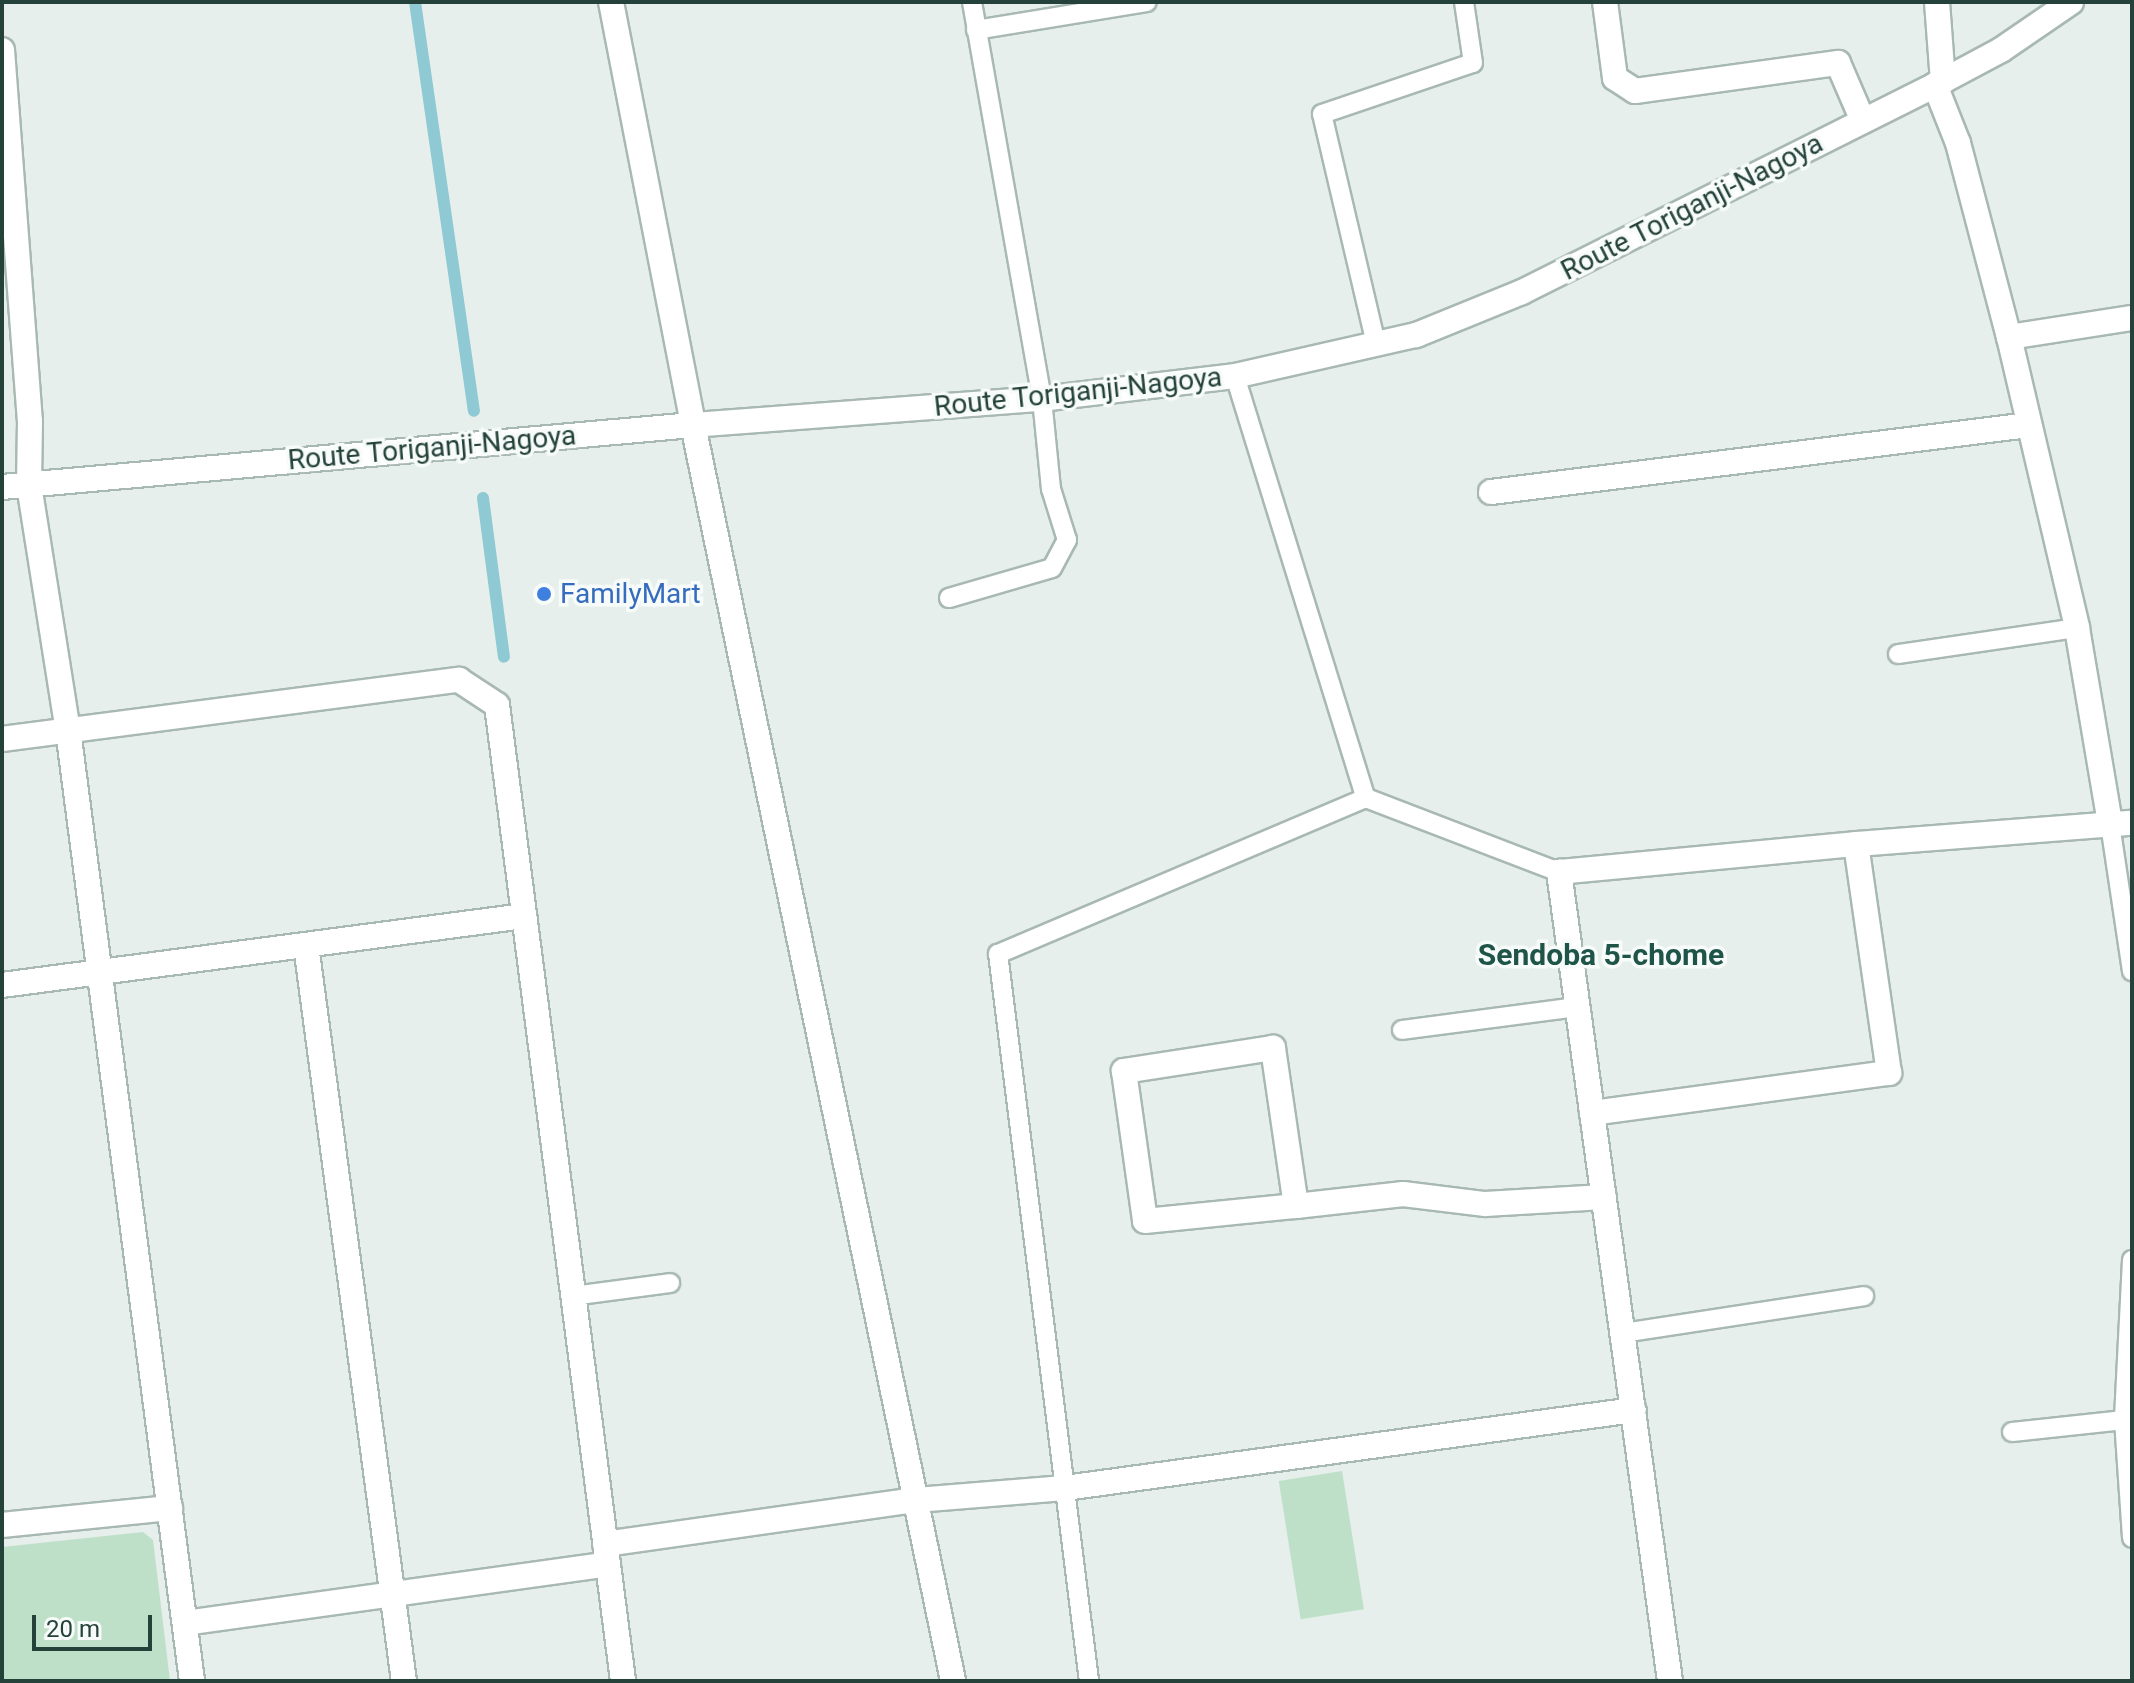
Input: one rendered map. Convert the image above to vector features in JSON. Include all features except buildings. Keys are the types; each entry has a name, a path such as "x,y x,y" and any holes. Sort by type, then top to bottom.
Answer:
{"street":[{"path":"611,2 693,425 953,1681"},
{"path":"1605,2 1615,78 1635,91 1838,63 1863,121"},
{"path":"1670,1681 1559,872 2121,823 2009,337 1939,83 1937,2"},
{"name":"Route Toriganji-Nagoya","path":"2,487 693,425 1042,399 1235,376 1416,335 1522,292 1939,83 2001,50 2071,2"},
{"path":"2,50 30,421 29,485 68,730 192,1681"},
{"path":"2009,337 2132,318"},
{"path":"1491,492 2029,425"},
{"path":"2,739 459,680 497,705 623,1681"},
{"path":"1592,1113 1889,1073 1856,844"},
{"path":"2,985 524,916"},
{"path":"306,945 404,1681"},
{"path":"1296,1206 1273,1048 1124,1071 1145,1221 1296,1206 1403,1194 1485,1204 1604,1197"},
{"path":"185,1623 392,1594 916,1500 1065,1488 1634,1410"},
{"path":"2,1525 170,1508"}],"lane":[{"path":"949,598 1052,568 1067,540 1051,489 1042,399 972,2"},
{"path":"976,30 1147,2"},
{"path":"1376,344 1322,114 1473,63 1464,2"},
{"path":"1235,376 1366,798"},
{"path":"1898,654 2077,628"},
{"path":"1089,1681 998,954 1366,798 1559,872"},
{"path":"2121,823 2132,971"},
{"path":"1402,1030 1577,1007"},
{"path":"2132,1260 2124,1420 2132,1538"},
{"path":"573,1296 670,1283"},
{"path":"1623,1333 1864,1296"},
{"path":"2012,1432 2124,1420"}],"green space":[{"path":"1342,1471 1364,1609 1301,1619 1279,1481"},
{"path":"143,1532 153,1540 170,1681 2,1681 2,1547"}],"waterway":[{"path":"415,2 474,411"},
{"path":"483,498 504,657"}],"place":[{"name":"FamilyMart","path":"544,594"}],"district":[{"name":"Sendoba 5-chome","path":"1601,955"}]}
